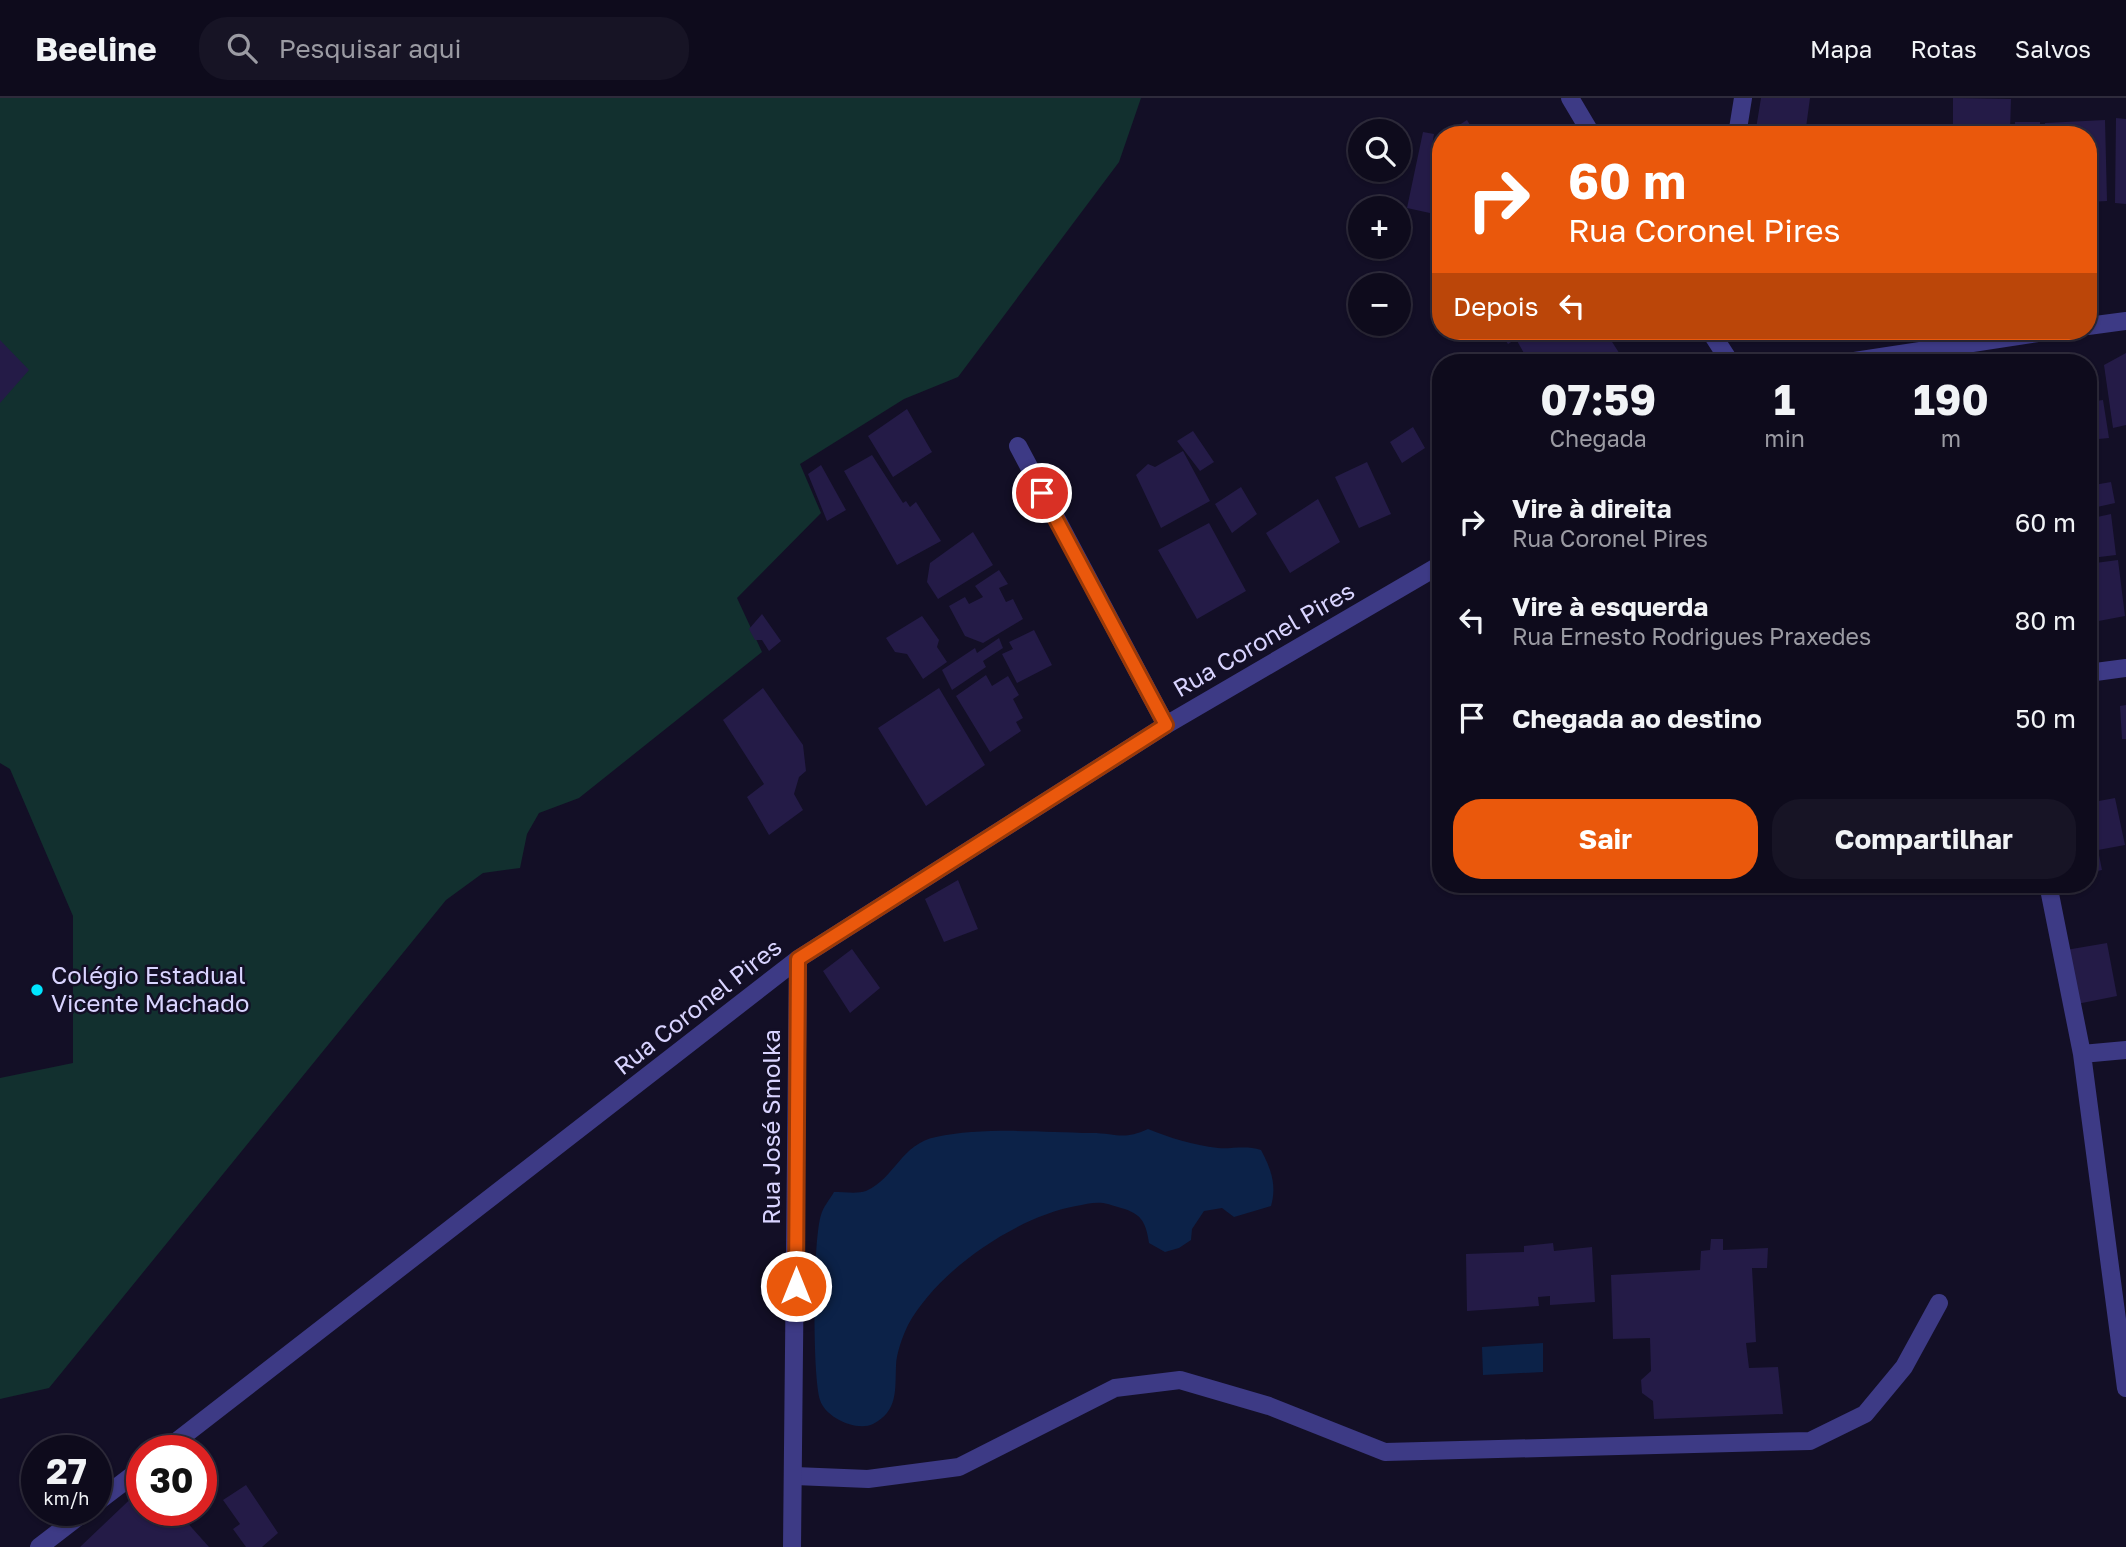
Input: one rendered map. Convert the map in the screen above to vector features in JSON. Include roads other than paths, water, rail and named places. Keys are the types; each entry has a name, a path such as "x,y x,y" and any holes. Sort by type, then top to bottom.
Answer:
{"street":[{"path":"1570,98 1587,126"},
{"path":"1738,126 1743,98"},
{"path":"2097,325 2126,321"},
{"path":"1937,354 2006,340"},
{"path":"1018,446 1166,725"},
{"name":"Rua Coronel Pires","path":"185,1435 798,959 1166,725 1432,570"},
{"path":"2097,672 2126,668"},
{"path":"2050,893 2082,1054 2126,1388"},
{"name":"Rua José Smolka","path":"792,1547 795,1476 798,959"},
{"path":"2082,1054 2126,1050"},
{"path":"795,1476 868,1479 959,1467 1115,1388 1180,1380 1269,1406 1385,1452 1810,1441 1865,1414 1904,1367 1939,1303"},
{"path":"112,1491 126,1480"},
{"path":"39,1547 66,1526"}],"water":[{"path":"1148,1129 1200,1145 1261,1150 1272,1177 1271,1206 1234,1217 1222,1208 1204,1211 1192,1229 1191,1240 1179,1248 1165,1252 1149,1243 1145,1225 1137,1215 1108,1204 1076,1206 1029,1221 1004,1234 959,1266 921,1305 908,1325 898,1350 893,1400 881,1419 873,1424 858,1426 842,1421 828,1412 820,1400 817,1386 815,1277 821,1215 834,1192 866,1191 885,1178 915,1146 936,1137 973,1132 1013,1131 1125,1136"},
{"path":"1543,1343 1543,1372 1483,1375 1482,1347"}],"place":[{"name":"Colégio Estadual Vicente Machado","path":"37,990"}]}
